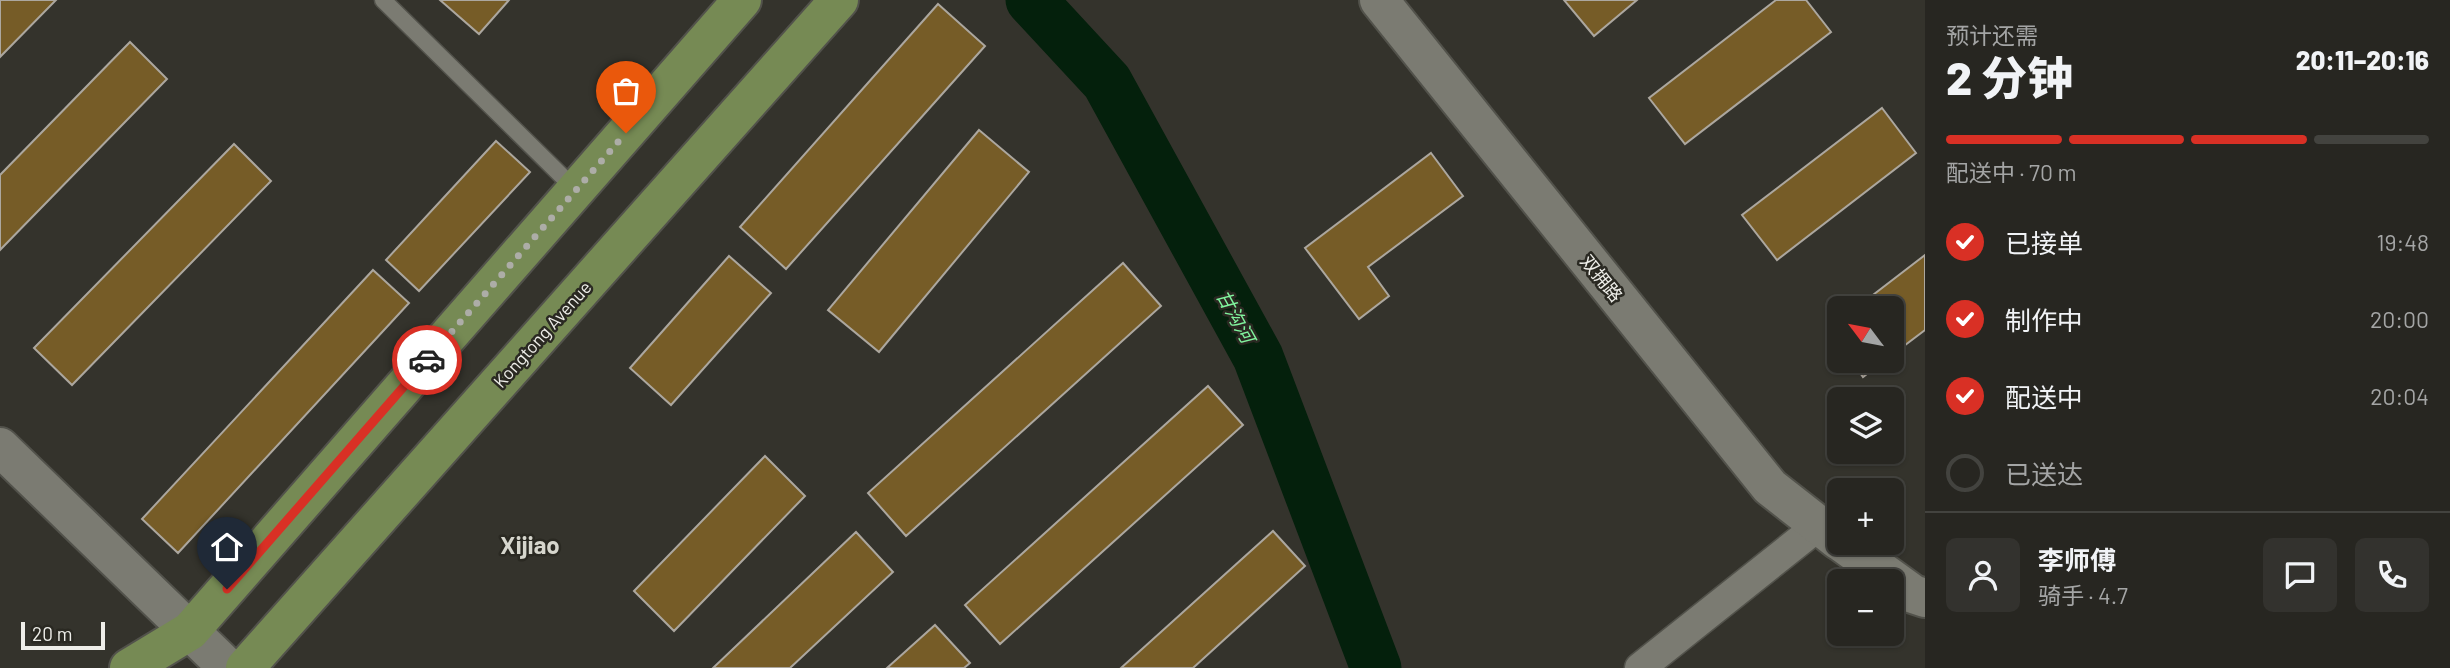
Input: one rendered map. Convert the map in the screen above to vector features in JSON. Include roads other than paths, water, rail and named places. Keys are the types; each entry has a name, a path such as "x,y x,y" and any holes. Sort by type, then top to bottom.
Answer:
{"main road":[{"path":"158,668 742,0"},
{"name":"Kongtong Avenue","path":"245,668 838,0"},
{"name":"双拥路","path":"1379,0 1770,487 1827,525"},
{"name":"双拥路","path":"1409,0 1827,521"},
{"path":"0,447 228,668"},
{"name":"双拥路","path":"1865,555 1913,594 1925,598"},
{"path":"1901,555 1925,573"},
{"path":"129,668 190,631"}],"street":[{"path":"1640,668 1827,535"}],"lane":[{"path":"383,0 576,190"}],"waterway":[{"name":"甘沟河","path":"1031,0 1107,82 1258,357 1376,668"}],"district":[{"name":"Xijiao","path":"530,544"}]}
